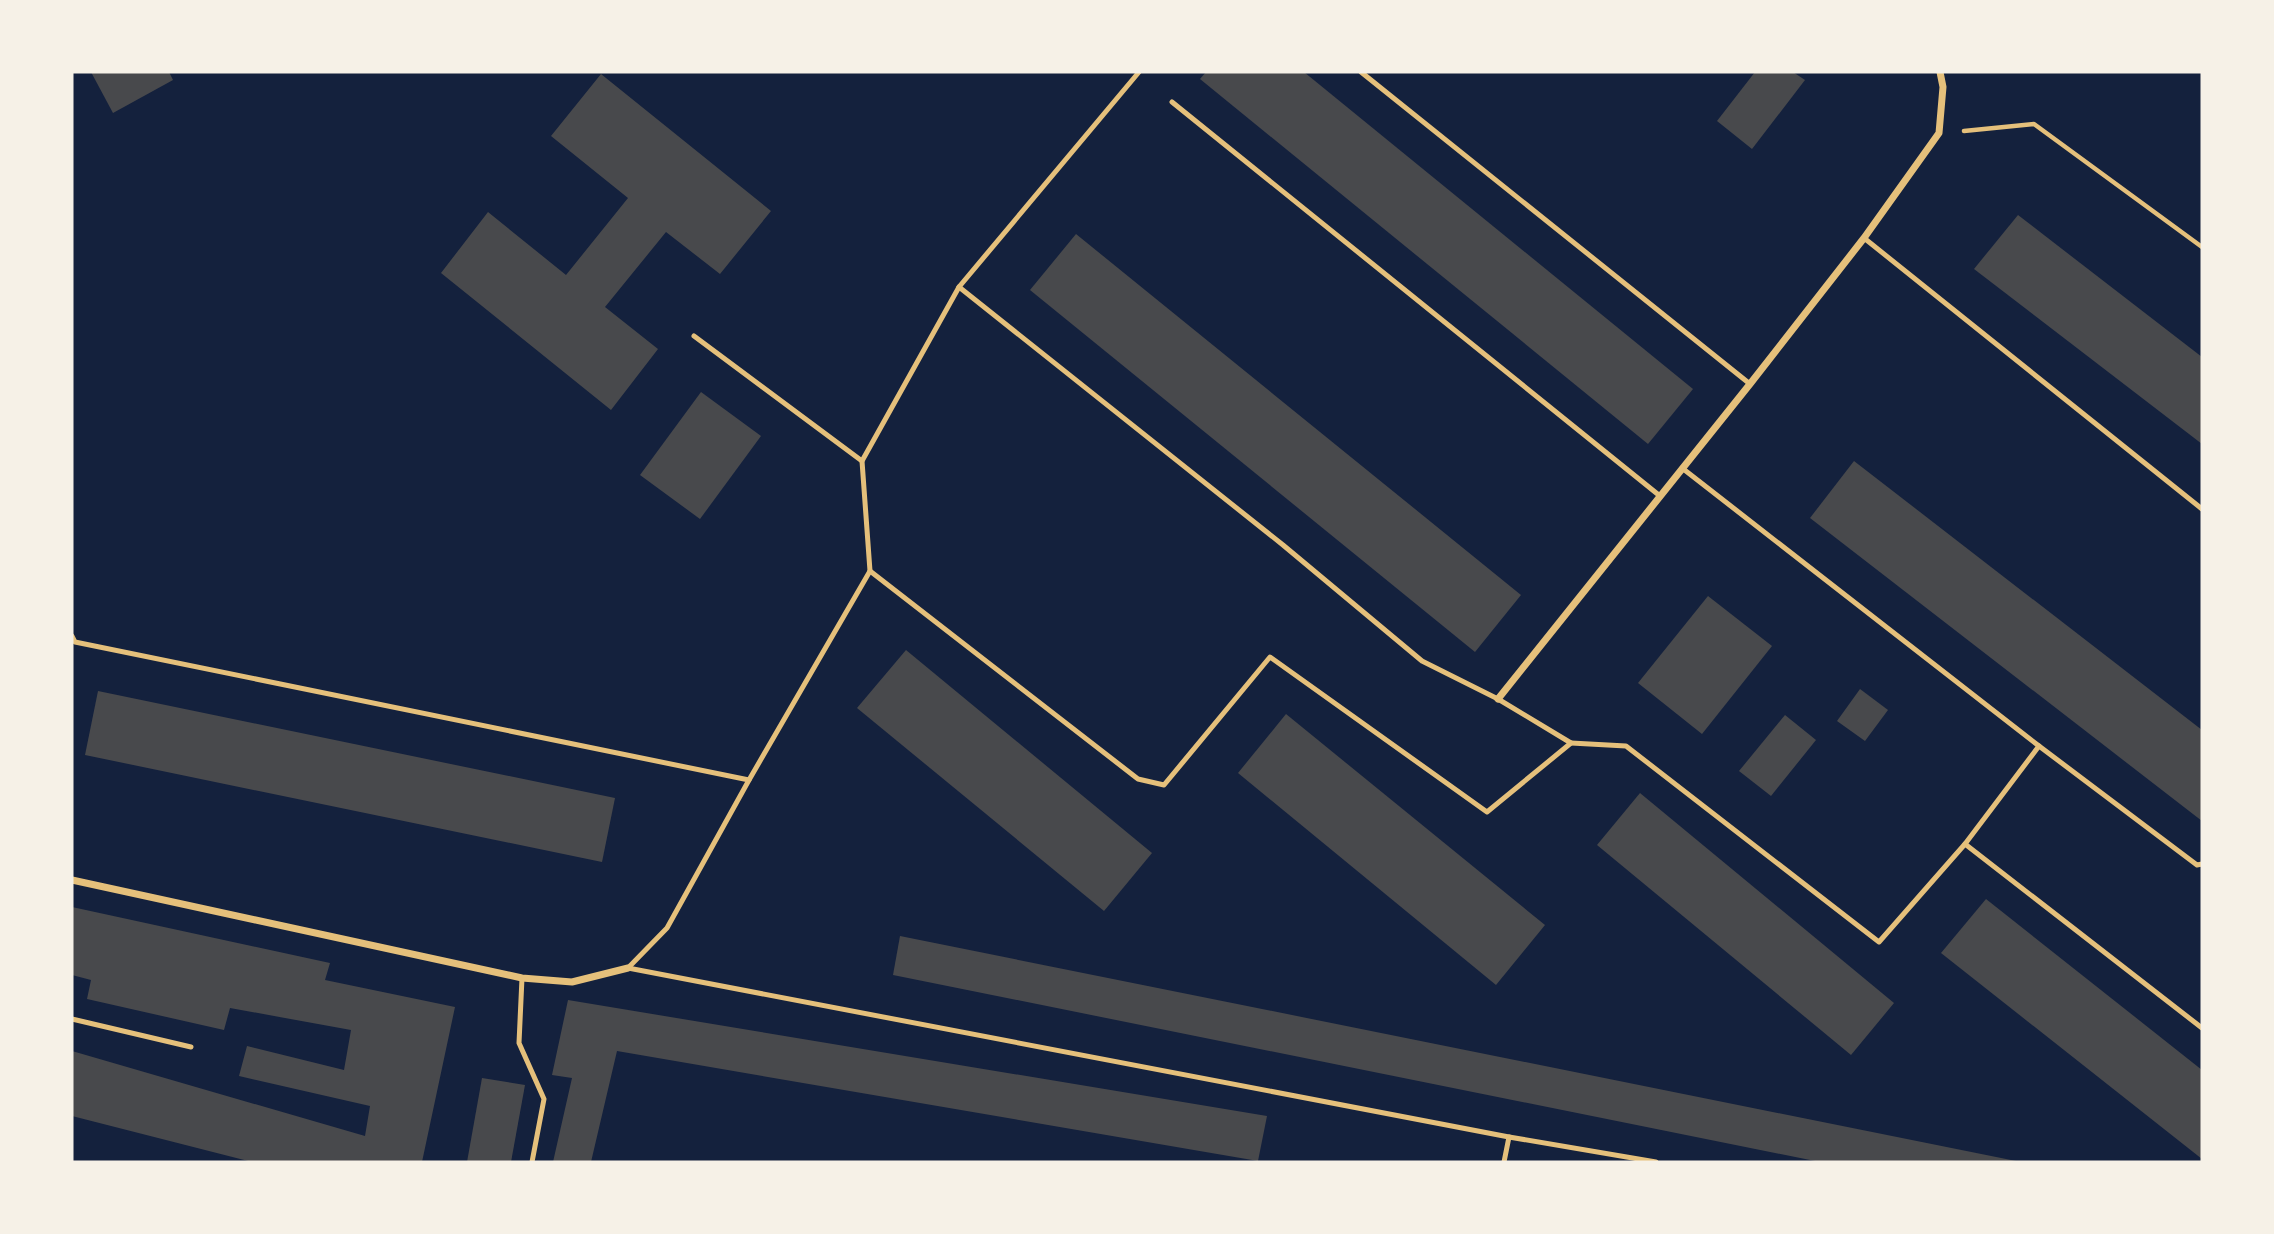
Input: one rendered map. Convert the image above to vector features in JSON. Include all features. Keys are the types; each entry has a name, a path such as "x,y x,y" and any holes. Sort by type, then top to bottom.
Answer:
{"street":[{"path":"1498,699 1751,384 1864,238 1939,133 1942,87 1940,72"},
{"path":"72,880 522,978 572,982 628,968"}],"lane":[{"path":"628,968 667,928 870,571 862,461 959,287 1139,72"},
{"path":"1361,72 1751,384"},
{"path":"1172,102 1660,496"},
{"path":"1864,238 2202,509"},
{"path":"959,287 1283,545 1422,661 1498,699 1571,743 1626,746 1879,942 1965,844 2039,746"},
{"path":"694,336 862,461"},
{"path":"1682,468 2039,746 2197,864 2202,864"},
{"path":"870,571 1138,779 1164,785 1270,657 1487,812 1571,743"},
{"path":"72,636 75,642 749,780"},
{"path":"1965,844 2202,1028"},
{"path":"628,968 1509,1137 1656,1162"},
{"path":"522,978 519,1043 544,1099 532,1162"},
{"path":"72,1019 191,1047"},
{"path":"1504,1162 1509,1137"}],"path":[{"path":"1939,133 2034,124 2202,247"}],"building":[{"path":"91,72 169,72 173,80 113,113"},
{"path":"1206,72 1304,72 1693,389 1648,444 1200,79"},
{"path":"1755,72 1793,72 1805,80 1752,149 1717,121"},
{"path":"601,74 771,211 720,274 666,232 605,307 658,349 611,410 441,273 488,212 566,275 628,198 551,136"},
{"path":"2018,215 2202,357 2202,444 1974,269"},
{"path":"1076,234 1521,595 1475,652 1030,290"},
{"path":"701,392 761,436 700,519 640,475"},
{"path":"1854,461 2202,730 2202,821 1810,518"},
{"path":"1708,596 1772,646 1702,734 1638,683"},
{"path":"906,650 1152,853 1104,911 857,708"},
{"path":"1860,689 1888,710 1865,741 1837,721"},
{"path":"98,691 615,798 602,862 85,755"},
{"path":"1286,714 1545,925 1496,985 1238,773"},
{"path":"1785,715 1816,740 1771,796 1739,771"},
{"path":"1640,793 1894,1003 1851,1055 1597,845"},
{"path":"1986,899 2202,1070 2202,1159 1941,953"},
{"path":"72,907 330,963 325,980 455,1007 422,1162 252,1162 72,1116 72,1051 365,1136 370,1106 239,1076 247,1046 344,1070 351,1030 230,1008 224,1030 87,999 91,980 72,975"},
{"path":"900,936 2016,1162 1820,1162 893,975"},
{"path":"568,1000 1267,1116 1258,1161 617,1051 591,1162 553,1162 572,1078 552,1075"},
{"path":"482,1078 525,1085 511,1162 467,1162"}]}
